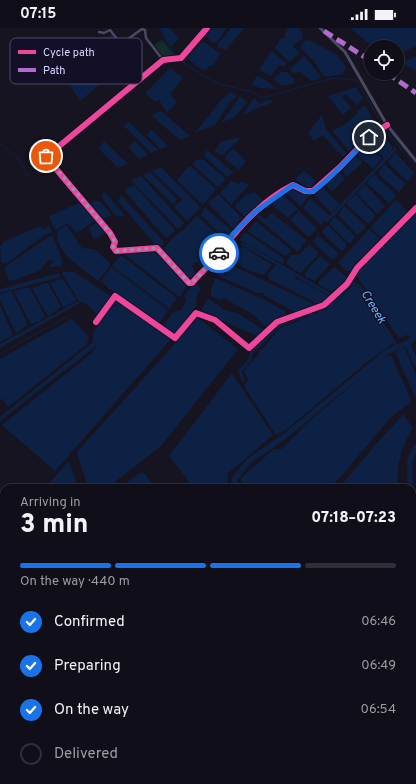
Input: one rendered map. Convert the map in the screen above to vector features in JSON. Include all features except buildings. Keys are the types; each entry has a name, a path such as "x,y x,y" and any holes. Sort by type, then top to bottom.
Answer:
{"street":[{"path":"142,78 164,60 179,58 207,28"},
{"path":"320,28 345,52 385,126 416,160"},
{"path":"129,38 142,29 145,29 146,38 164,60"},
{"path":"99,32 104,33 110,30 116,38"},
{"path":"134,84 46,156 110,233 115,242 113,247 116,251 157,248 189,283 192,283 221,251 233,234 262,205 293,185 305,191 313,191 340,167 369,137 385,126"},
{"path":"96,322 116,296 175,338 196,313 215,320 249,348 277,322 324,305 347,284 356,268 416,208"}],"green space":[{"path":"162,40 177,58 165,59 154,45"}],"water":[{"path":"160,28 169,28 179,38 170,47"},
{"path":"210,28 227,28 216,43 212,42 204,34"},
{"path":"231,28 244,28 226,50 218,47 218,44"},
{"path":"289,28 299,28 303,38 293,46 300,53 291,61 288,61 275,48 280,39 285,37 285,33"},
{"path":"350,28 416,28 416,71 404,64 404,40 365,40"},
{"path":"112,34 114,38 106,38"},
{"path":"310,40 337,55 347,68 342,74 327,77 324,76 313,60 301,49 301,46 305,41"},
{"path":"202,42 206,43 220,54 213,66 210,65 206,70 201,69 189,60 189,57"},
{"path":"271,51 285,62 286,65 279,65 271,76 259,70"},
{"path":"304,56 321,76 319,79 312,81 299,71 295,74 291,72 291,68"},
{"path":"170,68 183,78 170,94 177,102 167,113 159,100 155,102 145,93"},
{"path":"281,72 287,72 294,79 295,83 282,86 273,79"},
{"path":"257,76 278,89 260,88 251,85"},
{"path":"69,84 100,84 80,101"},
{"path":"356,87 363,98 357,106 346,94 343,95 343,99 351,108 343,115 328,96"},
{"path":"231,92 237,96 229,103 215,125 195,133 222,99"},
{"path":"240,96 247,102 234,118 222,122"},
{"path":"254,98 260,104 263,101 272,100 273,102 242,115"},
{"path":"365,105 373,119 369,122 370,130 349,151 333,132 347,123 357,114 357,111"},
{"path":"161,111 190,136 180,140 153,117 152,115"},
{"path":"322,115 326,129 346,153 344,156 342,156 323,135 313,140 308,133"},
{"path":"127,123 130,123 158,150 151,153 124,126"},
{"path":"150,130 152,130 168,146 160,149 147,135"},
{"path":"380,133 392,146 392,150 384,158 369,144 373,138"},
{"path":"242,137 223,155 215,152 221,141"},
{"path":"104,141 128,164 118,168 99,149"},
{"path":"135,141 148,155 139,159 129,146"},
{"path":"366,145 382,158 373,169 357,155 358,152"},
{"path":"207,150 233,172 227,177 204,156"},
{"path":"231,150 235,150 246,161 239,170 226,160 226,156"},
{"path":"395,152 414,173 409,181 407,181 388,162"},
{"path":"354,155 362,161 362,163 347,177 342,171"},
{"path":"196,160 204,160 225,178 225,180 219,186 216,186 193,165"},
{"path":"384,164 406,184 399,192 378,174"},
{"path":"161,167 199,206 199,209 187,221 174,205 182,201 182,198 152,171"},
{"path":"188,167 191,167 216,189 203,205 177,180"},
{"path":"304,171 316,181 311,188 307,188 295,179"},
{"path":"150,172 176,198 176,201 173,204 143,175"},
{"path":"338,172 345,177 344,180 331,191 325,184"},
{"path":"374,174 395,194 395,197 389,203 368,184 367,182"},
{"path":"141,176 184,223 180,228 177,228 131,180"},
{"path":"231,181 238,184 242,181 249,185 231,205 220,193"},
{"path":"365,184 385,206 379,213 376,213 357,193"},
{"path":"131,186 135,186 174,229 174,232 166,238 126,193 125,190"},
{"path":"322,187 340,204 332,213 314,195"},
{"path":"292,188 308,196 301,207 287,193"},
{"path":"105,192 125,216 119,217 115,215 101,196"},
{"path":"254,192 263,200 245,217 235,205 246,195"},
{"path":"218,194 242,218 235,228 232,228 210,205 209,202"},
{"path":"356,194 374,214 375,217 369,223 367,223 347,205 347,203"},
{"path":"121,195 164,242 161,249 159,249 118,201"},
{"path":"283,195 298,209 288,218 273,206 275,200"},
{"path":"310,198 329,215 329,217 321,225 303,208"},
{"path":"94,201 100,201 110,213 110,216 101,220 90,207 90,204"},
{"path":"395,201 398,201 407,212 382,238 370,228"},
{"path":"82,202 97,217 96,220 77,233 67,223 57,230 54,228 49,216"},
{"path":"344,206 366,226 359,234 356,234 338,215"},
{"path":"205,207 231,230 232,233 227,238 224,238 201,215"},
{"path":"416,210 416,332 411,338 407,335 399,338 356,275 358,269"},
{"path":"299,211 317,229 310,236 307,236 290,220"},
{"path":"272,213 306,240 298,252 255,216 258,214 265,219"},
{"path":"197,216 219,236 203,259 206,265 202,267 196,262 192,266 196,274 189,280 163,255 162,251 172,239 185,229"},
{"path":"335,217 355,236 351,243 348,243 330,224"},
{"path":"99,221 107,232 94,240 89,228"},
{"path":"256,221 290,249 290,252 285,256 249,232 248,230"},
{"path":"49,225 52,232 43,236 6,264 1,262 0,246 5,241 40,226 44,229"},
{"path":"66,225 82,248 94,249 109,262 110,266 100,279 97,280 77,265 60,246 57,239 57,231"},
{"path":"326,226 329,226 347,245 343,251 341,251 322,232"},
{"path":"369,229 380,239 378,244 352,271 346,271 339,264 339,262"},
{"path":"244,233 247,233 285,260 282,264 240,240"},
{"path":"52,235 60,254 62,266 48,267 54,262 50,259 41,268 41,270 12,281 9,280 4,267"},
{"path":"318,235 339,254 334,259 332,260 313,242"},
{"path":"309,245 318,252 318,255 301,273 294,270 286,262 291,255 298,255"},
{"path":"242,246 272,265 264,275 250,271 227,259 232,252 237,253"},
{"path":"154,251 188,284 180,296 124,254 125,252"},
{"path":"122,256 177,298 170,308 112,266 119,257"},
{"path":"320,256 330,264 315,281 305,276 305,273"},
{"path":"225,262 314,304 313,306 298,312 293,311 265,296 263,293 258,293 218,276 218,273"},
{"path":"276,265 295,276 296,280 299,279 329,296 323,304 318,304 269,279 268,274"},
{"path":"111,267 168,310 159,323 125,298 109,289 101,281"},
{"path":"333,268 336,268 346,277 347,280 331,291 319,285 319,281"},
{"path":"61,272 74,272 110,296 111,298 98,315 85,303 79,301"},
{"path":"59,273 61,277 0,293 0,289"},
{"path":"62,278 77,300 64,307 50,283"},
{"path":"215,278 265,300 286,312 286,316 265,326 252,314 224,298 219,300 211,296 211,290"},
{"path":"48,283 61,307 48,316 32,288"},
{"path":"197,284 201,290 197,295 196,306 177,332 173,335 163,326 172,313 181,310 186,301 184,296 193,285"},
{"path":"353,285 360,289 361,297 367,301 393,342 286,430 276,435 244,386 248,380 244,371 279,329 333,306"},
{"path":"28,287 30,288 45,316 40,321 31,324 14,292"},
{"path":"10,291 12,292 28,325 16,333 0,300 0,294"},
{"path":"116,298 170,340 55,471 2,425 87,357 97,347 96,346 0,421 0,417 93,342 93,333"},
{"path":"209,299 223,309 239,314 264,330 259,335 255,335 202,312 201,310"},
{"path":"78,301 80,303 0,348 0,344"},
{"path":"0,305 12,336 0,342"},
{"path":"198,318 238,349 161,446 112,484 87,484 77,452"},
{"path":"72,319 89,337 87,344 8,407 3,399 0,400 0,359"},
{"path":"405,348 416,374 416,399 396,354 397,351"},
{"path":"390,355 392,356 411,400 410,403 392,416 334,484 242,484 241,478 274,449 282,449 305,425 384,357"},
{"path":"232,373 273,435 227,474 228,484 191,484 169,456"},
{"path":"403,415 413,428 400,456 398,484 342,484"},
{"path":"69,461 77,484 49,484"},
{"path":"140,473 145,474 153,484 125,484"}],"pier":[{"path":"416,46 416,56 404,62 404,52"}],"waterway":[{"path":"159,28 167,44 178,57"},
{"path":"180,60 205,77 223,85 249,91 261,97 267,97 333,78 356,80 387,132 416,167"},
{"path":"0,144 17,157 29,178"},
{"path":"327,221 395,149"},
{"path":"243,244 331,295"},
{"name":"Creeek","path":"243,380 240,371 250,360 251,353 280,325 332,305 352,282 360,287 397,347"},
{"path":"0,354 68,316"},
{"path":"236,484 234,481 235,478 249,461 285,436 388,351 410,342 416,335"},
{"path":"407,343 416,364"},
{"path":"410,484 410,460 416,447"}],"marked path":[{"path":"324,31 364,57"},
{"path":"397,80 416,93"}],"cycle path":[{"path":"142,77 163,60 181,58 207,28"},
{"path":"134,84 46,157 110,233 115,242 113,247 116,251 157,248 189,283 192,283 214,260 244,223 272,198 293,185 305,191 313,191 340,167 369,137 387,125"},
{"path":"96,322 115,296 175,338 196,313 215,320 249,348 277,322 324,305 347,284 357,268 416,208"}],"way so far":[{"path":"46,156 110,233 115,242 113,247 116,251 157,248 189,283 192,283 202,270 219,253"}],"route":[{"path":"219,253 233,234 262,205 293,185 308,192 313,191 340,167 369,137"}]}
